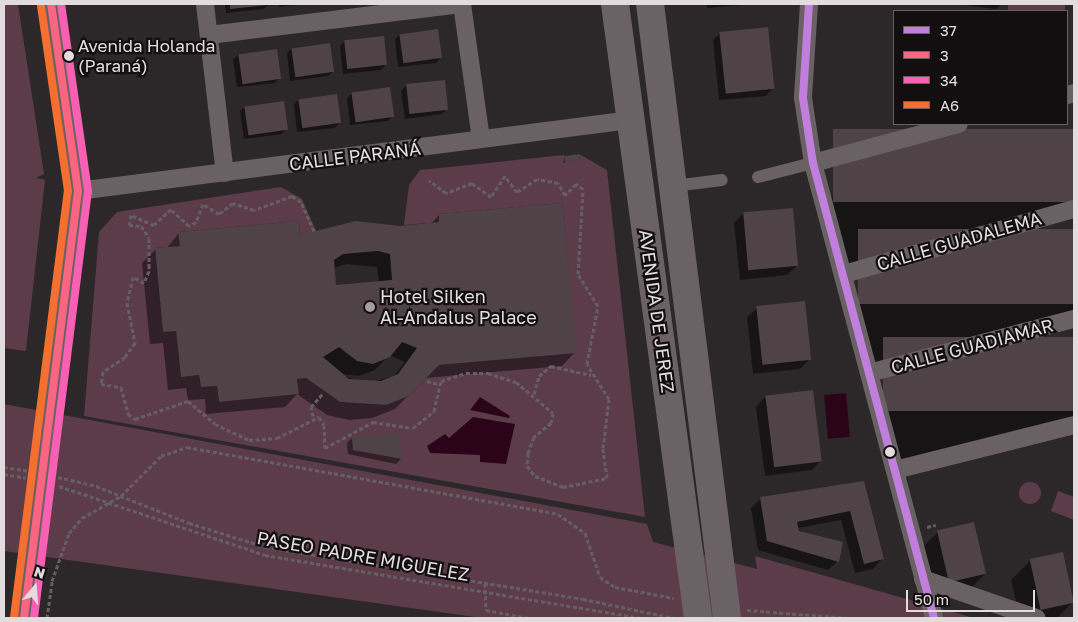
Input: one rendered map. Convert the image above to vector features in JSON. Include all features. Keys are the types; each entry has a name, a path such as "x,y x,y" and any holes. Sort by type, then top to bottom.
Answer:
{"main road":[{"name":"AVENIDA DE JEREZ","path":"615,4 690,546 698,618"},
{"name":"AVENIDA DE JEREZ","path":"650,4 719,554 732,613"}],"street":[{"path":"24,618 78,192 51,4"},
{"path":"205,4 225,172"},
{"path":"209,34 462,4 480,139"},
{"path":"809,4 803,98 813,163 934,618"},
{"name":"CALLE PARANÁ","path":"78,192 631,120"},
{"path":"758,177 955,125"},
{"path":"674,186 722,180"},
{"name":"CALLE GUADALEMA","path":"844,274 1074,209"},
{"name":"CALLE GUADIAMAR","path":"869,372 1074,319"},
{"path":"895,470 1074,425"},
{"path":"923,579 1036,618"}],"path":[{"path":"428,180 446,193 472,183 491,197 505,176 517,192 537,179 558,183 565,195 576,184 583,189 578,274 598,306 587,360 592,375"},
{"path":"313,416 277,438 249,440 215,424 188,401 135,418 128,414 121,387 104,387 100,380 135,343 126,303 134,276 144,284 149,271 149,238 141,226 129,225 131,215 154,225 170,209 189,226 196,222 203,204 219,214 233,203 254,210 292,196 301,202 314,231"},
{"path":"427,381 438,384 479,372 516,382 534,395 554,416 531,442 529,470 563,487 607,478 604,448 609,399 605,386 592,375 551,366 539,376 534,395"},
{"path":"323,393 311,408 313,416 324,425 325,448 373,422 413,428 434,411 438,384"},
{"path":"47,618 52,580 69,533 82,518 121,496 161,456 187,447 525,506 558,514 585,533 594,570 615,587 679,598"},
{"path":"4,467 28,471"},
{"path":"4,474 26,478"},
{"path":"59,477 121,496 266,547 484,583 674,618"},
{"name":"PASEO PADRE MIGUELEZ","path":"59,486 114,501 265,555 641,618"},
{"path":"484,583 486,610 528,618"},
{"path":"732,613 849,618"}],"shaded area":[{"path":"4,4 18,4 44,174 36,178 45,180 26,351 4,348"},
{"path":"1008,4 1065,4 1065,10 1008,10"},
{"path":"579,154 607,170 645,517 84,416 99,232 117,212 281,187 302,199 317,233 300,235 299,221 178,232 180,246 155,248 163,331 176,331 181,377 199,375 201,387 217,386 219,402 299,394 297,379 306,378 340,402 386,405 409,396 439,365 576,353 562,203 439,214 439,222 404,225 409,185 420,170 564,155 566,161 580,160"},
{"path":"846,393 850,437 828,439 824,395"},
{"path":"480,397 510,416 509,418 470,410"},
{"path":"4,404 647,524 653,542 757,569 755,556 974,618 482,618 4,551"},
{"path":"473,417 515,424 506,464 480,462 480,455 430,453 427,446 445,434 449,438"},
{"path":"1030,482 1038,485 1041,493 1038,501 1030,504 1022,501 1019,493 1022,485"},
{"path":"1058,491 1074,497 1074,520 1051,511"}],"building":[{"path":"230,4 267,4 267,5 230,9"},
{"path":"768,27 774,89 726,94 719,32"},
{"path":"438,29 442,58 403,63 399,34"},
{"path":"384,36 387,65 347,69 344,40"},
{"path":"330,43 334,72 295,77 291,48"},
{"path":"277,49 281,79 243,84 238,54"},
{"path":"445,80 448,110 409,114 406,84"},
{"path":"390,87 394,117 356,122 351,92"},
{"path":"337,94 341,123 302,128 298,99"},
{"path":"284,101 288,130 248,135 244,107"},
{"path":"833,129 1074,129 1074,202 833,202"},
{"path":"579,154 580,160 565,162 564,156"},
{"path":"562,203 577,353 439,365 409,396 386,405 340,402 306,378 297,379 299,394 219,402 217,386 201,387 199,375 181,377 176,331 163,332 155,248 180,246 178,232 299,221 300,235 356,221 400,226 439,222 439,214","holes":["378,251 390,254 392,280 336,285 334,260 343,254","402,342 417,348 398,374 381,381 349,379 323,357 339,347 357,361 373,364 390,357"]},
{"path":"793,208 798,266 748,270 743,212"},
{"path":"858,229 1074,229 1074,304 858,304"},
{"path":"805,301 811,360 762,365 756,306"},
{"path":"883,337 1074,337 1074,411 883,411"},
{"path":"813,390 822,461 774,467 765,396"},
{"path":"400,433 402,459 353,450 352,437"},
{"path":"864,481 884,559 864,564 850,511 797,522 799,531 843,542 839,562 767,541 760,497"},
{"path":"974,522 986,574 949,582 937,531"},
{"path":"1063,552 1074,603 1041,610 1030,559"}],"transit line":[{"name":"3","path":"24,618 78,191 51,4"},
{"name":"34","path":"34,618 88,191 61,4"},
{"name":"37","path":"809,4 803,98 813,163 934,618"},
{"name":"A6","path":"14,617 68,191 41,5"}],"place":[{"name":"Avenida Holanda (Paraná)","path":"69,56"},
{"name":"Hotel Silken Al-Andalus Palace","path":"370,307"}]}
